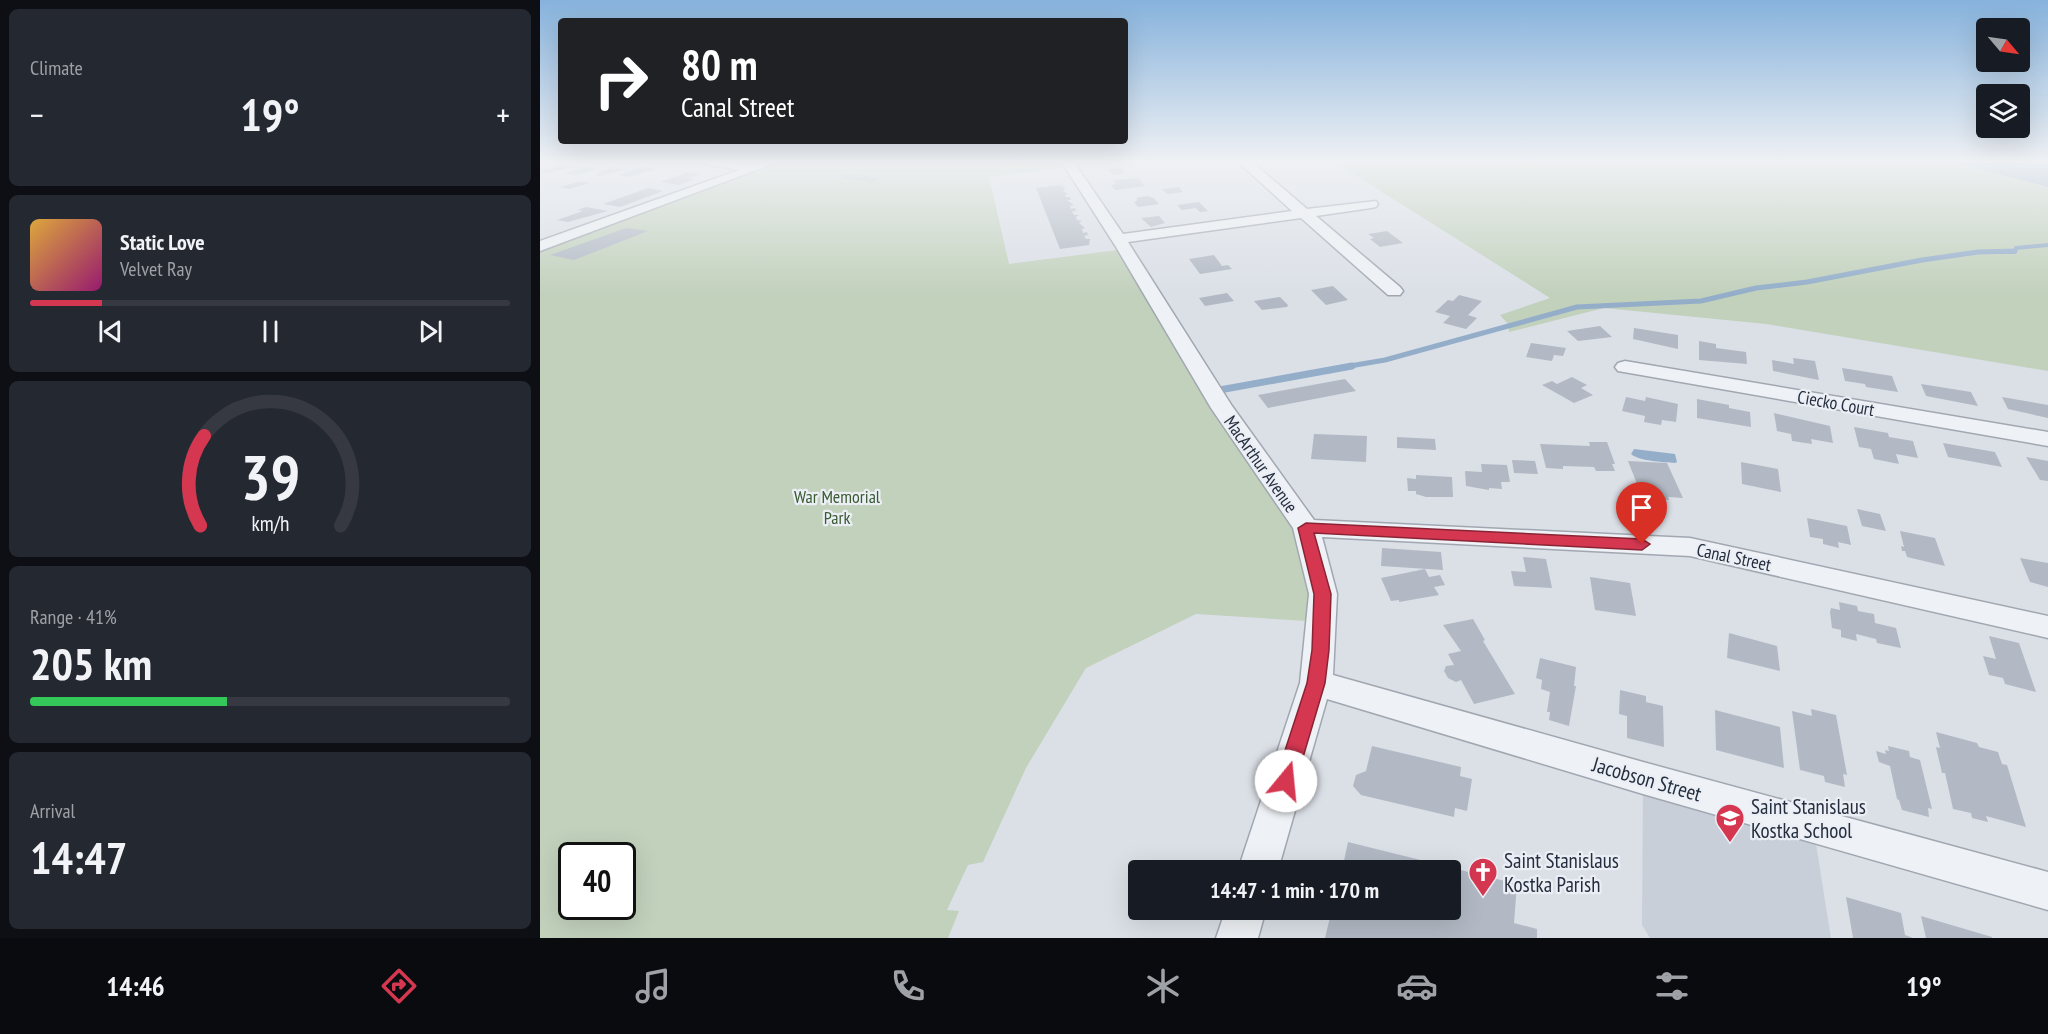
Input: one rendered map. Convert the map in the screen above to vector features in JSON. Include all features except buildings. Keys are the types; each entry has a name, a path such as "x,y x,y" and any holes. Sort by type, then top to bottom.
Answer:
{"street":[{"path":"540,246 654,205"},
{"name":"MacArthur Avenue","path":"1096,205 1222,408 1306,528 1323,594 1316,683 1261,860"},
{"path":"1293,205 1394,291"},
{"path":"1118,238 1366,205"},
{"name":"Ciecko Court","path":"1625,367 2048,439"},
{"name":"Canal Street","path":"1306,528 1690,547 2048,627"},
{"name":"Jacobson Street","path":"1316,683 1643,778 2048,891"},
{"path":"1237,938 1243,920"}],"shaded area":[{"name":"Saint Stanislaus Kostka School","path":"1643,778 1813,825 1831,938 1650,938 1642,925"}],"green space":[{"name":"War Memorial Park","path":"653,205 995,205 1009,264 1125,249 1306,528 1322,622 1196,614 1086,668 1026,768 983,862 968,865 947,910 959,911 948,938 540,938 540,246"},
{"path":"1402,205 2048,205 2048,371 1766,324 1604,308 1509,332 1508,324 1500,315 1550,298"}],"water":[{"path":"1634,449 1675,454 1677,462 1658,462 1639,458 1631,454"}],"waterway":[{"path":"1978,252 2015,252 2016,248 2048,245"},
{"path":"1978,252 2015,251"},
{"path":"1344,367 1385,360 1577,307 1701,301 1756,288 1807,282 1978,252"},
{"path":"1214,391 1352,366"}],"place":[{"name":"Saint Stanislaus Kostka School","path":"1730,844"},
{"name":"Saint Stanislaus Kostka Parish","path":"1483,898"}],"route":[{"path":"1286,781 1316,683 1320,650 1323,594 1306,528 1642,544"}]}
